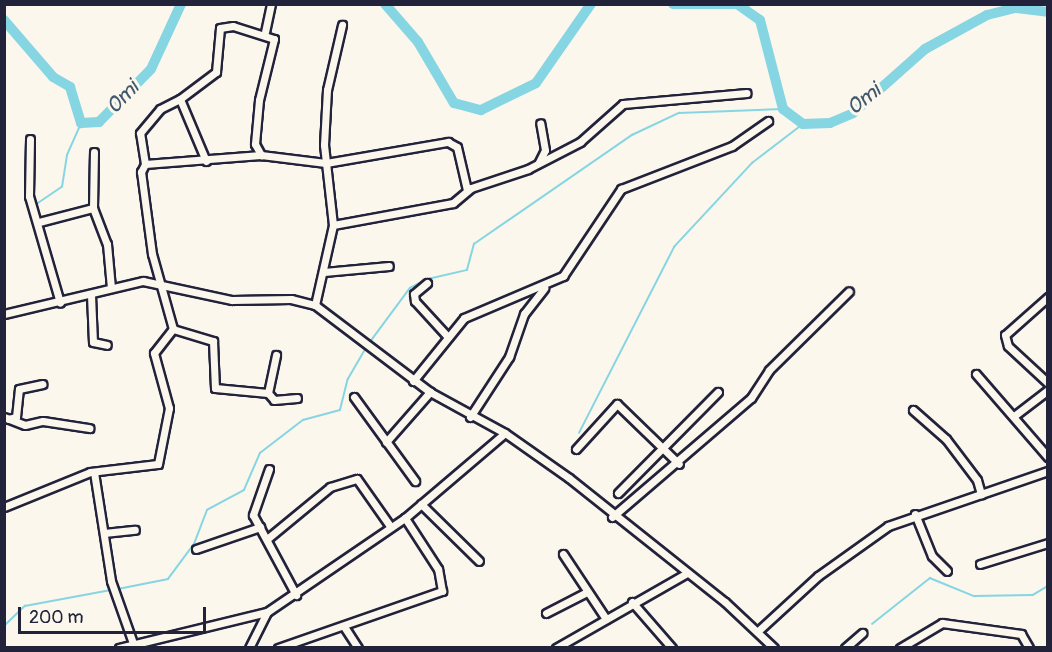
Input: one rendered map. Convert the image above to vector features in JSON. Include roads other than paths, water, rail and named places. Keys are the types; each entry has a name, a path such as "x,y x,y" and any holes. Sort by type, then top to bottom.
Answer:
{"street":[{"path":"265,32 271,4"},
{"path":"315,305 333,225 326,163 327,90 342,25"},
{"path":"4,507 94,472 158,464 169,408 154,353 173,329 164,282 150,242 145,164 140,133 160,109 180,99 216,72 220,28 265,32 274,39 259,100 255,144 261,155"},
{"path":"333,225 453,204 467,190 537,164 580,142 623,104 747,93"},
{"path":"180,99 206,161"},
{"path":"413,381 448,337 471,314 544,288 563,276 621,189 732,146 768,121"},
{"path":"537,164 545,150 540,123"},
{"path":"30,139 29,196 39,222 60,303"},
{"path":"145,164 261,155 326,163 448,142 458,147 467,190"},
{"path":"94,152 93,208 107,244 111,288"},
{"path":"39,222 93,208"},
{"path":"324,272 389,266"},
{"path":"4,314 60,303 111,288 164,282 232,300 291,299 315,305 413,381 470,417 505,432 687,573 758,631 774,648"},
{"path":"427,283 414,294 415,301 448,337"},
{"path":"470,417 509,357 524,314 544,288"},
{"path":"612,517 679,464 752,398 769,370 849,291"},
{"path":"91,295 93,342 107,345"},
{"path":"1047,297 1005,335 1008,346 1047,383"},
{"path":"173,329 213,341 215,388 268,393 274,400 297,398"},
{"path":"268,393 276,355"},
{"path":"976,374 1047,457"},
{"path":"6,418 15,417 19,389 42,384"},
{"path":"1014,416 1047,390"},
{"path":"386,442 430,392"},
{"path":"618,492 666,449 718,392"},
{"path":"354,397 415,481"},
{"path":"576,449 617,404 679,464"},
{"path":"913,410 946,439 977,480 981,494"},
{"path":"6,418 26,425 43,421 89,428"},
{"path":"119,648 267,612 296,595 390,526 405,518 505,432"},
{"path":"269,469 253,504 260,527 296,595"},
{"path":"758,631 850,552 915,514 1047,471"},
{"path":"94,472 111,581 133,643"},
{"path":"267,539 330,487 357,478 390,526"},
{"path":"421,504 479,561"},
{"path":"915,514 932,556 947,571"},
{"path":"278,648 345,628 442,591 438,569 405,518"},
{"path":"196,549 260,527"},
{"path":"104,533 135,530"},
{"path":"980,564 1047,543"},
{"path":"563,554 585,593 606,619"},
{"path":"556,648 632,602 687,573"},
{"path":"546,614 585,593"},
{"path":"632,602 672,648"},
{"path":"249,648 267,612"},
{"path":"900,648 942,623 1021,634 1029,648"},
{"path":"345,628 358,648"},
{"path":"845,648 862,633"}],"waterway":[{"name":"Omi","path":"4,20 53,77 70,87 81,123 99,122 151,69 181,4"},
{"name":"Omi","path":"385,4 418,42 454,103 481,110 536,83 591,4"},
{"name":"Omi","path":"673,4 737,4"},
{"name":"Omi","path":"737,4 760,20 783,109 803,124 830,123 853,113 925,49 987,15 1016,8 1048,12"},
{"path":"428,279 467,270 474,244 632,135 679,113 783,109"},
{"path":"35,205 62,187 67,155 81,123"},
{"path":"579,433 674,247 752,163 803,124"},
{"path":"370,342 410,288 424,281"},
{"path":"118,589 168,579 194,544 207,510 244,490 260,453 303,420 340,410 348,379 366,348"},
{"path":"872,624 930,578 974,596 1033,595 1048,586"},
{"path":"4,626 25,606 111,590"}]}
